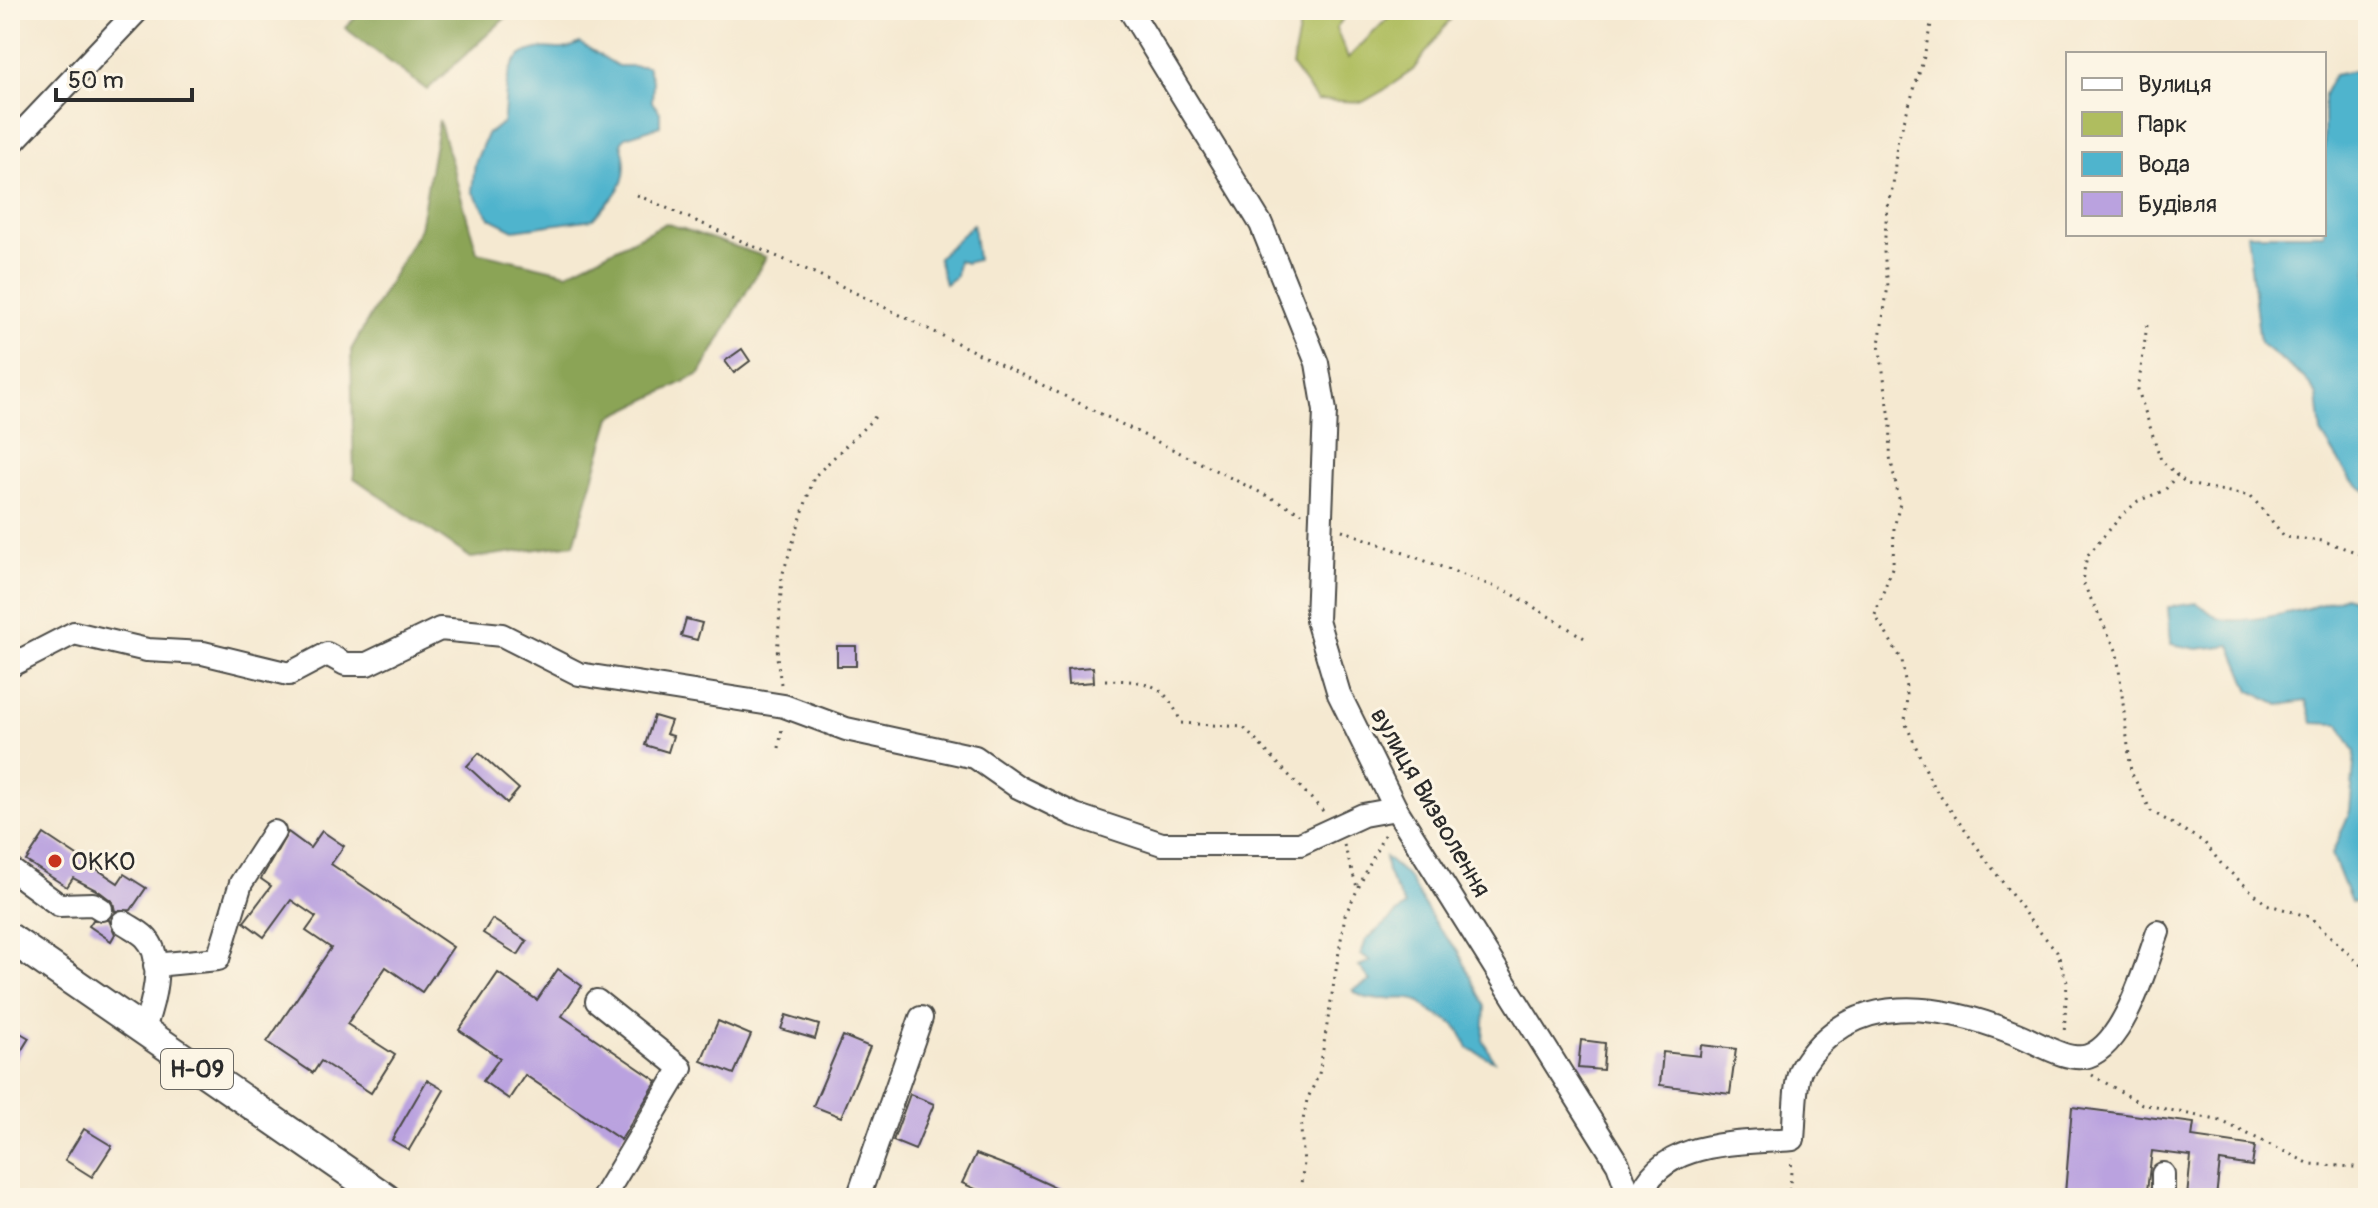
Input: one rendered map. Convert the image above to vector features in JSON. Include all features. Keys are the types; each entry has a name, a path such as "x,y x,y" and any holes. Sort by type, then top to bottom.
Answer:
{"main road":[{"name":"Н-09","path":"10,938 386,1198"}],"street":[{"path":"10,145 138,10"},
{"name":"вулиця Визволення","path":"1130,10 1261,224 1317,363 1325,411 1317,620 1339,694 1396,809 1618,1164 1630,1198"},
{"path":"10,666 74,633 147,650 203,653 289,674 327,654 345,664 367,664 440,629 502,635 579,674 784,706 846,729 975,757 1018,787 1075,815 1162,844 1300,844 1363,815 1396,809"},
{"path":"155,965 218,959 241,883 274,832"},
{"path":"10,869 59,905 93,904 101,909"},
{"path":"123,922 147,939 155,965 155,998 143,1031"},
{"path":"1640,1198 1645,1184 1668,1160 1697,1150 1793,1139 1800,1069 1834,1032 1897,1006 1979,1019 2070,1056 2089,1056 2112,1038 2128,1010 2158,932"},
{"path":"597,1001 681,1068 603,1198"},
{"path":"858,1198 921,1018"},
{"path":"2163,1174 2163,1198"}],"path":[{"path":"1934,10 1920,73 1897,143 1893,186 1887,206 1884,252 1888,286 1879,344 1884,364 1885,396 1890,409 1890,457 1900,503 1894,528 1893,565 1875,615 1902,660 1907,695 1905,722 1933,786 2032,923 2057,951 2067,982 2065,1045 2080,1068 2142,1104 2221,1121 2310,1164 2368,1168"},
{"path":"637,195 819,275 1322,523 1509,592 1586,639"},
{"path":"2147,325 2138,390 2161,460 2187,484 2251,496 2285,537 2323,541 2368,556"},
{"path":"779,748 784,706 777,657 782,576 814,477 878,414"},
{"path":"2177,475 2165,490 2138,501 2122,515 2087,556 2082,581 2117,652 2131,772 2151,811 2204,842 2223,866 2266,904 2310,917 2368,972"},
{"path":"1105,680 1146,681 1172,699 1181,723 1243,727 1338,826 1357,887"},
{"path":"1299,1198 1304,1163 1301,1130 1307,1100 1319,1074 1345,915 1396,809"},
{"path":"1789,1198 1793,1139"}],"green space":[{"path":"363,10 514,10 427,90 345,28"},
{"path":"1303,10 1350,10 1336,28 1348,58 1396,10 1457,10 1413,70 1363,102 1317,100 1292,66"},
{"path":"439,120 477,252 567,273 666,223 766,257 700,374 611,417 574,544 471,558 354,478 351,350 420,228"}],"water":[{"path":"580,43 618,66 647,66 653,83 652,102 660,112 660,126 625,137 621,143 624,177 593,219 514,230 490,218 472,191 475,163 487,134 503,123 508,78 516,60 537,49 562,49"},
{"path":"2368,68 2368,492 2350,479 2321,433 2317,395 2304,378 2260,343 2247,236 2326,236 2326,90 2334,75"},
{"path":"973,224 977,260 965,263 958,260 956,276 945,284 938,258"},
{"path":"2345,596 2368,605 2368,904 2351,902 2332,854 2350,811 2355,752 2339,724 2312,723 2306,701 2279,705 2250,691 2231,645 2197,649 2171,644 2168,607 2197,603 2218,618 2244,620 2301,610"},
{"path":"1385,857 1408,877 1436,925 1458,951 1485,1006 1483,1040 1494,1061 1468,1048 1456,1026 1420,1002 1403,998 1367,998 1353,990 1371,981 1359,966 1371,961 1361,954 1366,940 1405,906 1387,872"}],"building":[{"path":"742,349 750,361 734,373 725,361"},
{"path":"686,619 702,623 697,640 681,636"},
{"path":"837,646 856,646 856,666 837,666"},
{"path":"1093,667 1094,682 1068,684 1067,669"},
{"path":"654,716 671,721 666,734 673,736 668,752 645,745"},
{"path":"479,753 519,789 507,803 467,766"},
{"path":"322,831 344,846 331,864 453,947 422,992 386,967 347,1024 395,1055 371,1093 321,1061 313,1073 267,1042 331,948 306,931 316,917 291,900 264,937 244,922 271,886 261,879 288,832 310,848"},
{"path":"44,834 118,883 124,874 146,888 131,910 115,911 113,902 100,892 73,878 67,887 26,861"},
{"path":"492,919 527,941 518,955 483,933"},
{"path":"93,920 109,920 115,934 111,941 89,926"},
{"path":"558,969 582,986 562,1016 657,1081 621,1140 525,1075 509,1099 483,1081 500,1058 459,1030 498,973 537,1000"},
{"path":"786,1015 819,1025 815,1039 781,1029"},
{"path":"718,1021 751,1035 734,1074 701,1061"},
{"path":"10,1027 29,1038 10,1069"},
{"path":"843,1036 870,1047 841,1117 813,1106"},
{"path":"1581,1040 1605,1043 1603,1070 1578,1068"},
{"path":"1701,1045 1736,1049 1730,1094 1660,1085 1663,1052 1700,1056"},
{"path":"427,1080 444,1090 409,1150 392,1140"},
{"path":"910,1094 934,1104 915,1150 893,1141"},
{"path":"2072,1107 2194,1123 2192,1137 2255,1146 2252,1166 2220,1161 2216,1198 2187,1197 2191,1156 2152,1151 2146,1198 2065,1194"},
{"path":"84,1129 112,1146 92,1177 65,1160"},
{"path":"976,1154 1078,1198 995,1198 962,1183"}],"place":[{"name":"OKKO","path":"55,861"}]}
